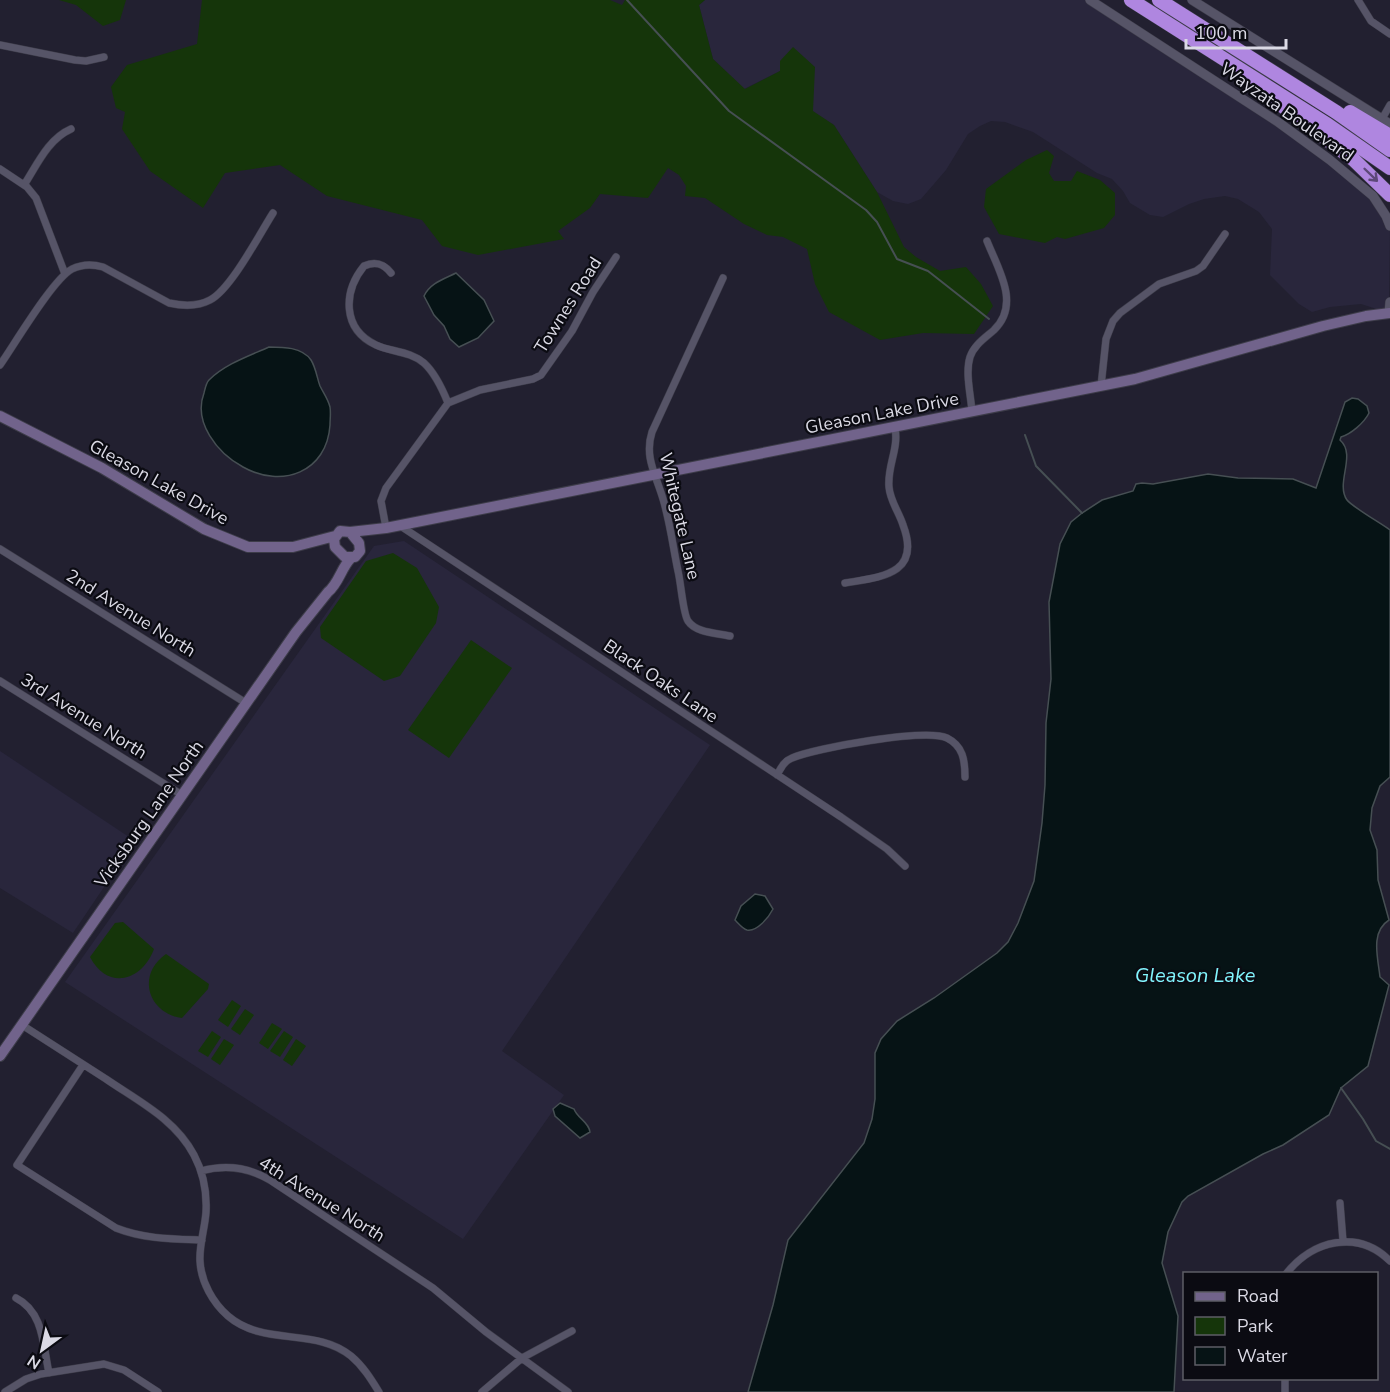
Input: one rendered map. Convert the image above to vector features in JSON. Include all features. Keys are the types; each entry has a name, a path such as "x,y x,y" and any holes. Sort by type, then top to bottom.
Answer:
{"highway":[{"path":"1131,0 1328,125 1390,168"},
{"path":"1159,0 1336,112 1390,150"},
{"path":"1208,31 1294,77 1390,136"},
{"path":"1244,72 1276,102 1354,160 1390,195"}],"main road":[{"name":"Gleason Lake Drive","path":"0,416 102,468 204,529 248,547 293,547 309,542 335,540 340,531 382,529 1135,379 1315,328 1390,311"},
{"name":"Gleason Lake Drive","path":"359,543 382,529"},
{"path":"350,532 359,543"},
{"path":"335,540 346,556"},
{"name":"Vicksburg Lane North","path":"0,1056 296,632 328,592 328,583 339,564 346,556 360,551 359,543"}],"street":[{"name":"Wayzata Boulevard","path":"1090,0 1278,122 1337,165 1373,196 1390,226"},
{"path":"1192,0 1386,122 1390,105"},
{"path":"1358,0 1371,21 1390,34"},
{"path":"0,45 75,60 86,61 104,57"},
{"path":"24,185 52,141 71,129"},
{"path":"0,169 24,185 36,198 64,274"},
{"path":"0,365 44,301 64,274 71,269 93,264 113,271 169,303 190,306 201,304 211,300 227,285 273,213"},
{"path":"1101,386 1106,339 1113,321 1120,313 1159,284 1196,272 1203,266 1225,234"},
{"path":"972,412 970,357 980,342 1001,323 1008,306 1008,296 987,241"},
{"name":"Townes Road","path":"448,403 468,393 533,380 542,375 572,331 616,256"},
{"path":"382,529 381,501 387,488 448,403 437,380 423,363 404,353 374,344 357,329 351,319 349,296 351,285 364,266 370,263 382,265 391,273"},
{"name":"Whitegate Lane","path":"723,278 652,432 649,450 653,476 663,498 686,618 696,628 730,636"},
{"path":"845,583 886,576 900,567 905,558 908,539 891,500 888,478 897,442 895,428"},
{"name":"Black Oaks Lane","path":"399,525 887,849 905,866"},
{"name":"2nd Avenue North","path":"0,549 246,703"},
{"name":"3rd Avenue North","path":"0,681 182,795"},
{"path":"777,775 785,762 820,750 892,738 932,735 945,737 957,744 965,763 965,777"},
{"path":"22,1024 169,1123 189,1145 201,1172 206,1212 200,1261 203,1278 218,1306 229,1317 256,1332 312,1340 338,1347 360,1364 379,1392"},
{"path":"83,1065 17,1165 116,1228 133,1235 202,1240"},
{"name":"4th Avenue North","path":"201,1172 234,1167 259,1173 433,1288 486,1332 568,1392"},
{"path":"1340,1203 1343,1241"},
{"path":"1288,1272 1304,1254 1321,1246 1343,1241 1372,1247 1390,1261"},
{"path":"16,1298 30,1307 38,1321 49,1373"},
{"path":"482,1392 522,1358 572,1330"},
{"path":"6,1392 26,1379 104,1364 124,1370 158,1392"}],"shaded area":[{"path":"705,0 1090,0 1278,122 1363,186 1390,226 1389,313 1361,304 1330,307 1312,312 1299,304 1270,275 1272,229 1259,212 1238,199 1225,196 1204,199 1163,217 1150,215 1130,203 1112,179 1097,173 1033,132 1005,122 991,121 968,134 946,170 921,199 908,204 893,201 877,192 834,125 812,111 780,71 744,89 713,59 699,5"},
{"path":"404,541 710,745 502,1051 564,1095 463,1239 65,982 374,546"},
{"path":"0,751 135,841 73,933 0,888"}],"green space":[{"path":"59,0 126,0 120,20 103,26 76,5"},
{"path":"202,0 610,0 622,5 625,0 705,0 699,5 713,59 745,89 780,71 780,61 793,47 815,67 813,111 834,125 877,192 904,247 940,271 966,267 981,284 993,306 974,334 923,333 880,340 829,312 815,284 807,249 783,237 767,235 744,224 705,198 685,196 686,186 679,175 668,168 648,198 600,194 590,208 558,231 564,239 478,255 442,246 422,220 327,196 280,165 225,173 203,208 150,171 122,129 125,112 116,108 111,87 127,65 197,44"},
{"path":"1047,150 1054,156 1049,173 1054,181 1071,181 1077,171 1100,180 1115,193 1115,215 1104,228 1065,239 1057,237 1045,243 999,234 984,207 986,189 1026,160"},
{"path":"393,553 417,568 439,607 436,623 400,676 384,681 321,638 320,627 366,561"},
{"path":"471,640 512,668 449,758 408,730"},
{"path":"123,922 154,949 149,960 133,975 115,978 97,968 90,957 115,923"},
{"path":"166,954 209,984 208,989 182,1018 170,1015 161,1009 150,992 151,972"},
{"path":"232,1000 241,1006 228,1027 218,1020"},
{"path":"245,1009 254,1015 240,1035 231,1029"},
{"path":"272,1023 282,1029 268,1049 259,1043"},
{"path":"212,1031 221,1037 208,1057 198,1051"},
{"path":"284,1031 293,1037 280,1057 270,1051"},
{"path":"224,1039 234,1045 220,1065 211,1059"},
{"path":"296,1039 306,1046 292,1066 283,1060"}],"water":[{"path":"456,273 484,300 494,321 478,338 459,347 450,339 424,296 442,279"},
{"path":"269,347 303,352 313,363 330,407 327,441 321,454 311,465 287,476 258,473 233,461 216,445 202,415 201,404 209,380 230,365"},
{"name":"Gleason Lake","path":"1352,398 1358,399 1367,406 1369,413 1361,424 1340,440 1347,453 1344,493 1350,503 1390,530 1390,777 1380,786 1372,808 1370,830 1377,850 1378,880 1389,920 1379,931 1377,938 1378,962 1380,977 1389,985 1368,1066 1341,1088 1329,1115 1283,1145 1188,1196 1182,1202 1168,1232 1162,1263 1178,1316 1174,1392 748,1392 773,1305 788,1240 864,1143 872,1119 875,1099 875,1053 881,1039 897,1021 934,998 997,953 1008,942 1034,881 1042,823 1046,723 1051,679 1049,602 1060,544 1071,522 1102,500 1133,491 1136,484 1142,483 1153,484 1208,474 1238,478 1293,479 1316,488 1345,402"},
{"path":"755,894 765,896 773,909 759,926 747,930 735,920 741,906"},
{"path":"560,1103 574,1109 588,1125 590,1132 580,1138 555,1116 553,1109"}],"waterway":[{"path":"627,0 729,111 866,210 877,222 897,259 928,271 989,319"},
{"path":"1025,435 1036,466 1082,513"},
{"path":"1341,1088 1376,1141 1390,1149"}]}
